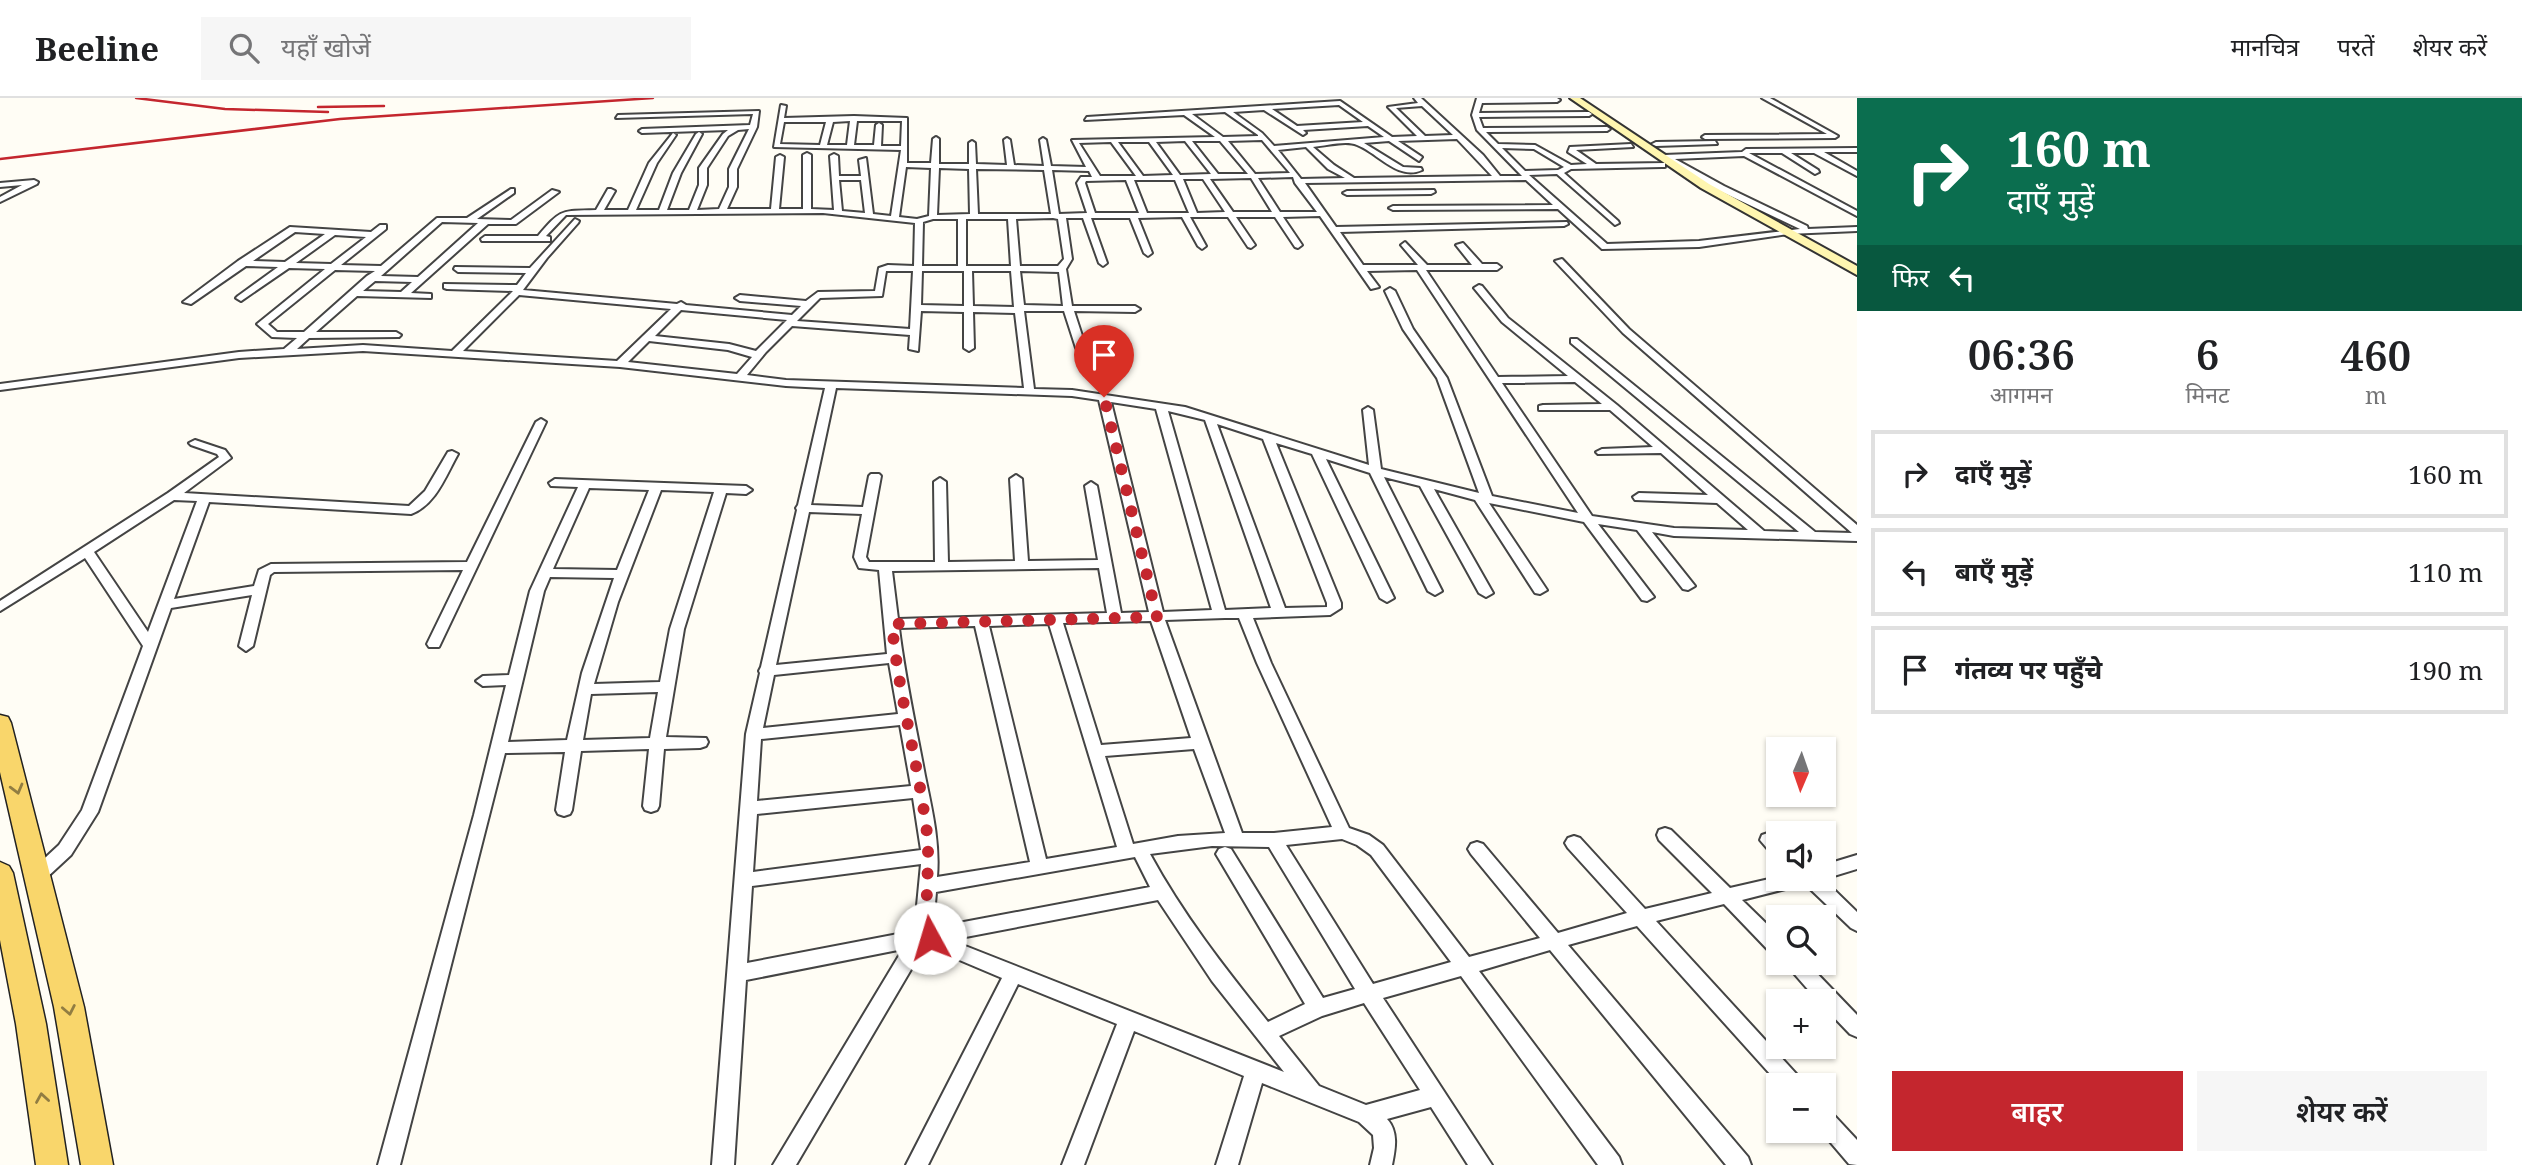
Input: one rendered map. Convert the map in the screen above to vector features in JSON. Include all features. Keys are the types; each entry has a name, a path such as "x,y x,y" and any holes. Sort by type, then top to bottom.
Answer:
{"main road":[{"path":"0,723 69,1007 97,1165"},
{"path":"0,873 3,908 31,1024 52,1165"}],"street":[{"path":"1574,98 1705,186 1857,271"},
{"path":"1705,137 1837,137 1765,98"},
{"path":"1557,100 1480,100 1475,116 1480,130 1525,176 1602,246 1609,248 1699,244 1784,230 1857,229"},
{"path":"1423,138 1391,107 1420,101 1480,157 1497,179"},
{"path":"1087,119 1340,103 1387,139 1419,159"},
{"path":"1305,105 1315,112"},
{"path":"783,106 775,145 905,148"},
{"path":"1266,108 1319,144"},
{"path":"1226,110 1272,148 1297,178 1374,287"},
{"path":"641,127 729,119 757,112 754,127 733,169 733,187 722,212"},
{"path":"1186,113 1221,138 1253,175 1298,245"},
{"path":"1475,116 1589,114"},
{"path":"1146,115 1156,123"},
{"path":"618,117 729,119 737,127"},
{"path":"850,147 854,118"},
{"path":"782,120 904,118 905,148 895,219"},
{"path":"1104,118 1113,125"},
{"path":"823,147 830,119"},
{"path":"1326,119 1337,125"},
{"path":"1296,128 1366,124"},
{"path":"877,148 879,125"},
{"path":"692,212 703,185 703,168 725,135 737,127 754,127"},
{"path":"1480,130 1607,129"},
{"path":"1166,131 1176,139"},
{"path":"1121,133 1129,140"},
{"path":"662,212 687,153 699,134"},
{"path":"631,213 660,152 673,135"},
{"path":"1097,178 1074,141 1263,138"},
{"path":"1272,148 1387,139 1458,138"},
{"path":"933,217 936,139"},
{"path":"1186,139 1216,176"},
{"path":"1007,140 1011,167"},
{"path":"740,378 762,350 818,295 879,294 883,268 1060,269 1066,265 1068,259 1043,140"},
{"path":"1113,140 1141,178"},
{"path":"1151,140 1178,177 1202,246"},
{"path":"1356,141 1401,169 1430,170"},
{"path":"1848,142 1857,148"},
{"path":"972,144 975,167 974,217"},
{"path":"1656,144 1730,144 1787,179 1857,214"},
{"path":"1307,145 1331,167 1352,180"},
{"path":"1496,146 1535,147 1570,167"},
{"path":"1595,167 1571,150 1572,148 1631,146"},
{"path":"1816,231 1791,224 1667,156 1857,148"},
{"path":"1784,151 1815,172"},
{"path":"1815,151 1857,174"},
{"path":"660,152 714,153"},
{"path":"807,155 807,211"},
{"path":"834,156 838,212"},
{"path":"775,211 780,157"},
{"path":"863,160 869,214"},
{"path":"901,165 1090,169"},
{"path":"1103,262 1081,180 1253,175 1352,180 1497,179 1559,173 1570,167 1662,165"},
{"path":"1559,173 1615,223"},
{"path":"1205,177 1251,245"},
{"path":"835,178 865,178"},
{"path":"1129,178 1149,253"},
{"path":"1420,179 1445,208"},
{"path":"0,185 34,182 0,200"},
{"path":"470,220 512,191"},
{"path":"598,213 611,191"},
{"path":"288,351 440,220 513,222 555,192"},
{"path":"1348,193 1432,192"},
{"path":"1393,208 1559,207"},
{"path":"540,239 562,214 807,211 869,214 917,221 933,217 1320,214"},
{"path":"1012,217 1029,390"},
{"path":"962,218 969,348"},
{"path":"403,295 486,221"},
{"path":"454,354 484,327 518,290 575,221"},
{"path":"914,349 917,221"},
{"path":"1547,225 1562,236"},
{"path":"1332,230 1564,225"},
{"path":"1497,226 1511,237"},
{"path":"383,227 262,321 272,335 396,335"},
{"path":"1433,228 1448,240"},
{"path":"187,302 293,229 374,235"},
{"path":"1389,229 1422,267 1588,519 1647,597"},
{"path":"241,298 332,232"},
{"path":"485,239 558,239"},
{"path":"1460,245 1479,267"},
{"path":"1559,261 1634,338 1857,531"},
{"path":"242,263 381,269"},
{"path":"1362,268 1497,267"},
{"path":"458,269 532,271"},
{"path":"1060,269 1063,271 1068,308 1081,348"},
{"path":"370,278 420,280"},
{"path":"447,286 681,305 915,332"},
{"path":"1479,288 1505,320 1613,407 1760,534"},
{"path":"1390,291 1408,329 1442,378 1483,498 1540,590"},
{"path":"353,293 428,296"},
{"path":"740,298 807,304"},
{"path":"620,364 681,305"},
{"path":"916,308 1135,309"},
{"path":"648,336 762,350"},
{"path":"1574,341 1810,534"},
{"path":"0,387 239,355 363,348 620,364 831,385 1029,390 1104,397 1209,417 1376,471 1483,498 1588,519 1642,528 1719,534 1857,537"},
{"path":"1497,380 1579,379"},
{"path":"723,1165 754,734 831,385"},
{"path":"1104,397 1157,617 1236,839"},
{"path":"1161,406 1220,616"},
{"path":"1543,408 1613,407"},
{"path":"1368,410 1376,471 1435,591"},
{"path":"1209,417 1280,614"},
{"path":"434,644 541,422"},
{"path":"892,624 1245,616 1330,611 1334,608 1334,603 1267,435"},
{"path":"0,607 172,496 225,458 221,452 195,443"},
{"path":"1602,452 1663,450"},
{"path":"1317,453 1387,598"},
{"path":"172,496 411,510 422,503 452,454"},
{"path":"875,476 860,557 864,565 1105,564"},
{"path":"1016,479 1021,565"},
{"path":"940,482 942,566"},
{"path":"555,483 746,490"},
{"path":"389,1165 499,748 537,591 585,484"},
{"path":"1425,484 1486,593"},
{"path":"564,810 575,745 574,734 585,689 623,574 657,486"},
{"path":"1091,486 1115,618"},
{"path":"650,806 657,743 677,629 721,489"},
{"path":"1639,497 1720,499"},
{"path":"38,875 65,850 90,812 204,498"},
{"path":"802,508 869,511"},
{"path":"1642,528 1688,586"},
{"path":"86,550 150,645"},
{"path":"246,646 264,573 276,567 470,566"},
{"path":"885,567 895,658 930,856 925,916 930,938 946,947 1366,1115 1383,1130 1385,1148 1381,1165"},
{"path":"545,573 623,574"},
{"path":"166,605 261,589"},
{"path":"1245,616 1268,673 1343,832"},
{"path":"1055,620 1078,700 1134,852 1160,892 1311,1092"},
{"path":"981,621 1040,868"},
{"path":"766,671 895,658"},
{"path":"484,681 516,680"},
{"path":"585,689 667,687"},
{"path":"754,734 905,719"},
{"path":"499,748 701,741"},
{"path":"1097,751 1200,743"},
{"path":"750,808 919,791"},
{"path":"929,886 1178,843 1236,839 1274,840 1343,832 1377,850 1611,1165"},
{"path":"1665,835 1766,935"},
{"path":"1274,840 1369,994 1481,1165"},
{"path":"1574,843 1782,1073"},
{"path":"1477,849 1740,1165"},
{"path":"1225,854 1318,1008"},
{"path":"743,880 930,856"},
{"path":"1836,868 1857,862"},
{"path":"1266,1032 1318,1008 1641,917 1766,888"},
{"path":"1824,891 1857,923"},
{"path":"737,973 1160,892"},
{"path":"784,1165 909,956 930,938"},
{"path":"918,1165 1014,974"},
{"path":"1806,975 1857,1028"},
{"path":"1073,1165 1129,1019"},
{"path":"1227,1165 1256,1070"},
{"path":"1366,1115 1436,1096"},
{"path":"1836,1132 1857,1156"}],"railway":[{"path":"136,98 225,109 328,112"},
{"path":"0,159 340,119 653,98"},
{"path":"318,107 384,106"}],"route":[{"path":"930,938 925,916 930,856 926,822 905,719 892,624 1157,617 1104,397"}]}
